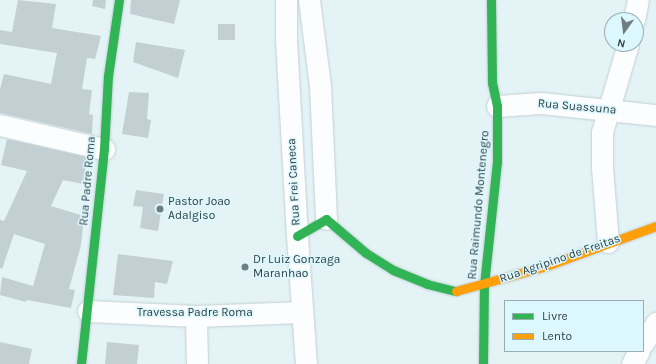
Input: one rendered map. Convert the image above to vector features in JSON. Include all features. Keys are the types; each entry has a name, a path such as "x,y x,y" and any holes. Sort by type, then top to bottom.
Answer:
{"street":[{"name":"Rua Padre Roma","path":"81,364 88,311 104,149 108,76 119,0"},
{"name":"Rua Frei Caneca","path":"286,0 297,236 306,364"},
{"path":"297,236 326,219 320,86 309,0"},
{"name":"Rua Raimundo Montenegro","path":"483,364 484,285 497,162 497,106 492,83 490,0"},
{"path":"636,12 638,0"},
{"path":"608,242 602,168 602,132 626,52"},
{"name":"Rua Suassuna","path":"497,106 541,103 656,115"},
{"path":"0,125 104,149"},
{"name":"Rua Agripino de Freitas","path":"326,219 366,253 393,270 448,291 466,290 484,285 656,226"},
{"name":"Travessa Padre Roma","path":"88,311 196,316 302,312"},
{"path":"196,316 197,364"},
{"path":"644,341 656,322"},
{"path":"632,364 638,352"}],"building":[{"path":"18,0 56,4 52,28 101,36 95,59 87,58 82,89 92,90 89,114 93,115 92,134 0,113 0,89 4,74 51,84 57,53 0,44 0,30 12,32"},
{"path":"93,0 106,0 105,9 92,6"},
{"path":"131,0 180,0 174,24 130,14"},
{"path":"218,24 235,24 235,40 218,40"},
{"path":"136,42 185,50 178,78 133,62"},
{"path":"129,92 149,93 147,119 151,120 148,138 122,134"},
{"path":"7,139 87,157 83,184 63,180 51,206 84,216 81,245 69,289 75,290 71,308 27,300 26,302 0,295 2,277 33,286 45,244 14,234 2,269 0,268 0,220 4,221 27,171 1,165"},
{"path":"136,190 164,194 158,231 140,228 143,207 133,206"},
{"path":"118,254 173,261 167,284 155,282 154,298 113,295"},
{"path":"0,342 32,349 29,364 0,364"},
{"path":"107,342 139,345 137,364 105,364"}],"traffic: fast":[{"path":"81,364 104,149 108,76 119,0"},
{"path":"483,364 484,285 497,162 497,106 492,83 491,0"},
{"path":"297,236 326,219 366,253 393,270 427,284 456,291"}],"traffic: slow":[{"path":"456,291 546,266 656,226"}],"place":[{"name":"Pastor Joao Adalgiso","path":"160,209"},
{"name":"Dr Luiz Gonzaga Maranhao","path":"245,267"}]}
